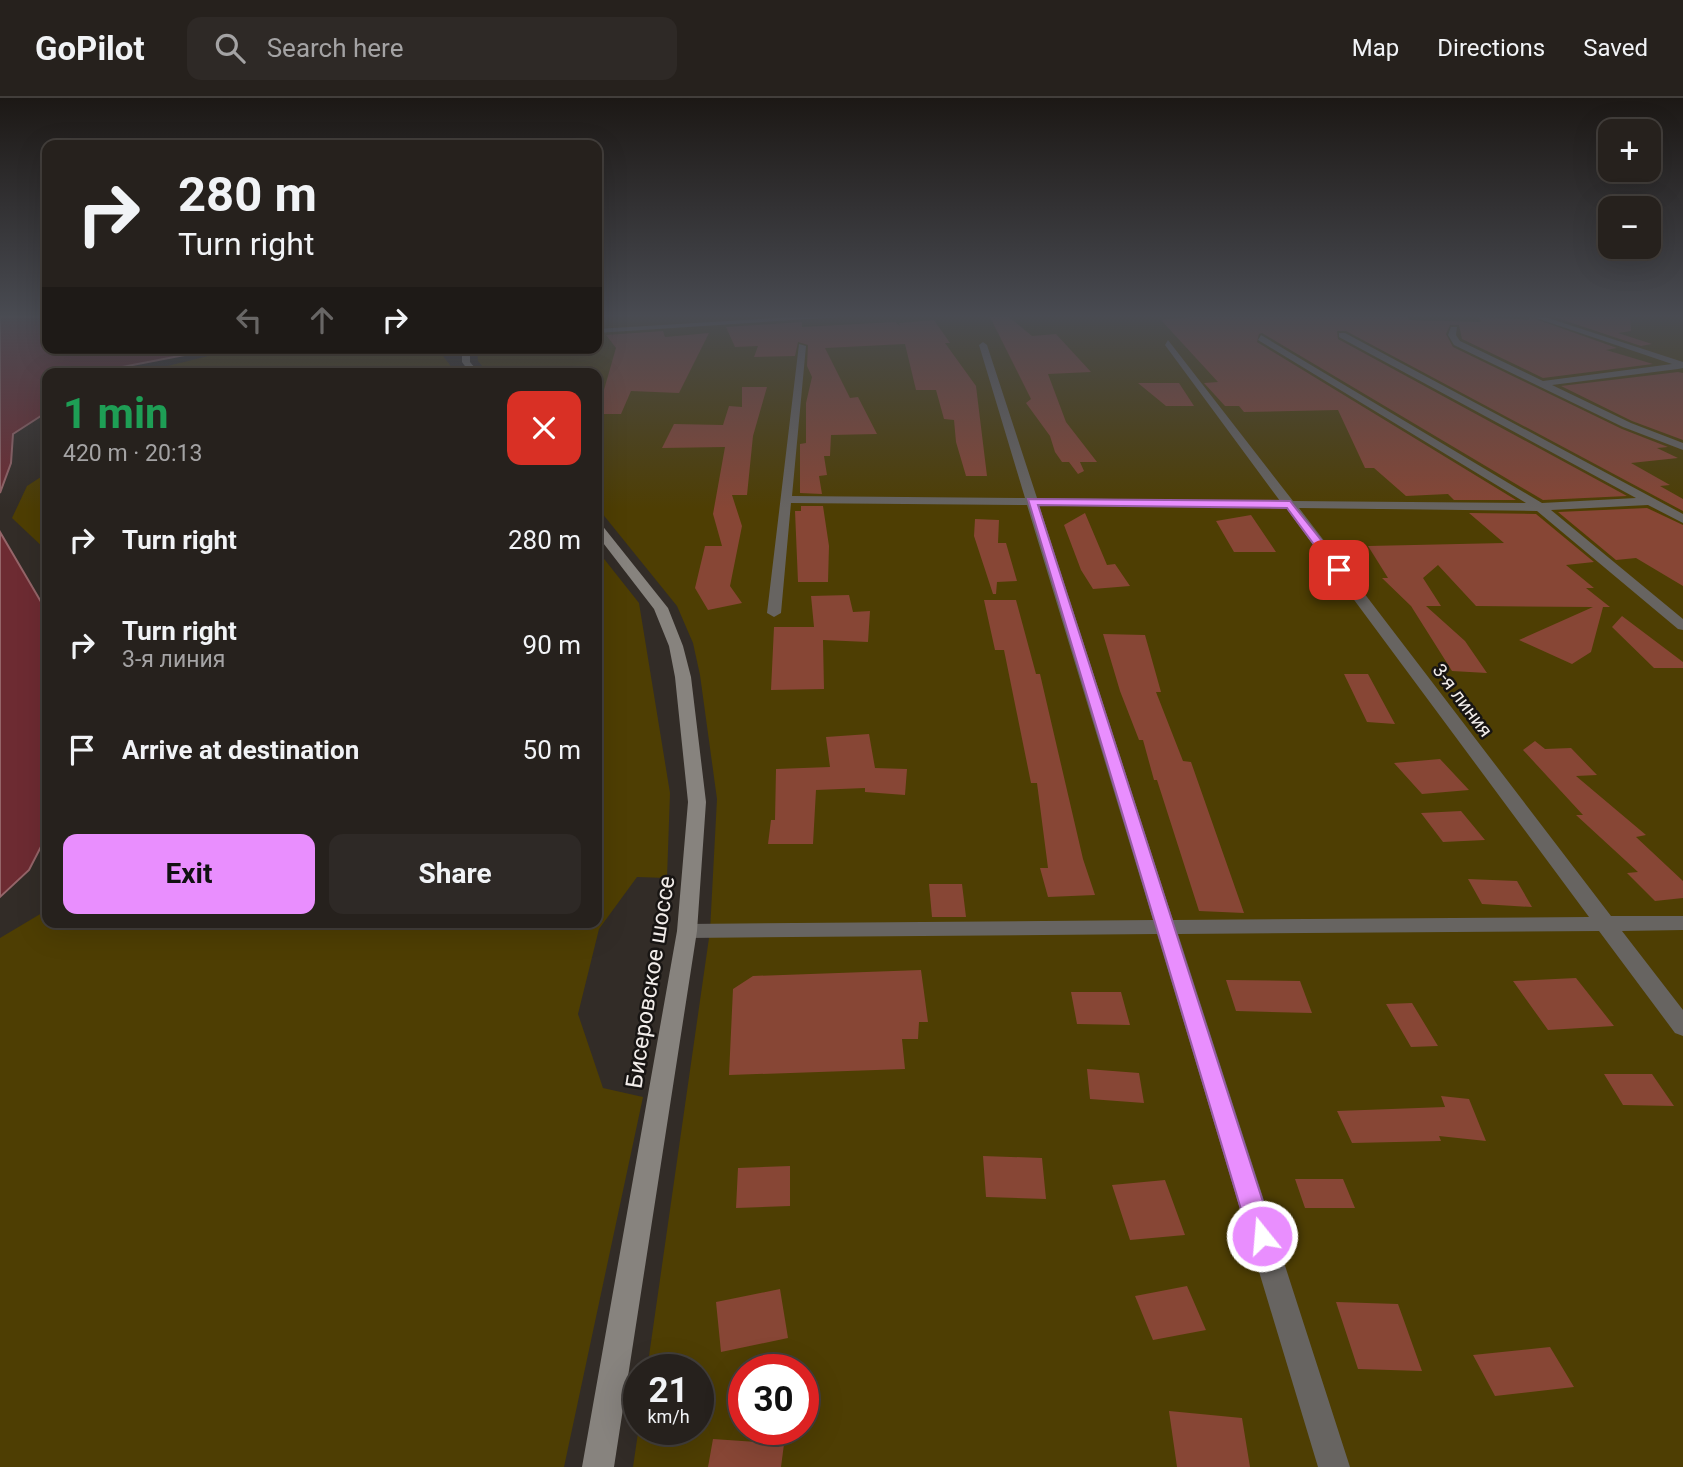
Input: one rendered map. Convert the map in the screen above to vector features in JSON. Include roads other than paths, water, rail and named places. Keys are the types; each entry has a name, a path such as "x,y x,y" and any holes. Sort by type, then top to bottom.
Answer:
{"main road":[{"name":"Бисеровское шоссе","path":"598,1467 687,931 697,803 681,667 661,608 602,533"}],"street":[{"path":"774,613 798,381"},
{"path":"994,381 1334,1467"},
{"name":"3-я линия","path":"1197,381 1683,1027"},
{"path":"1332,381 1540,507 1683,626"},
{"path":"1427,381 1683,519"},
{"path":"1536,381 1683,447"},
{"path":"1542,384 1565,381"},
{"path":"786,499 1540,507 1650,501"},
{"path":"687,931 1604,921 1683,923"}]}
